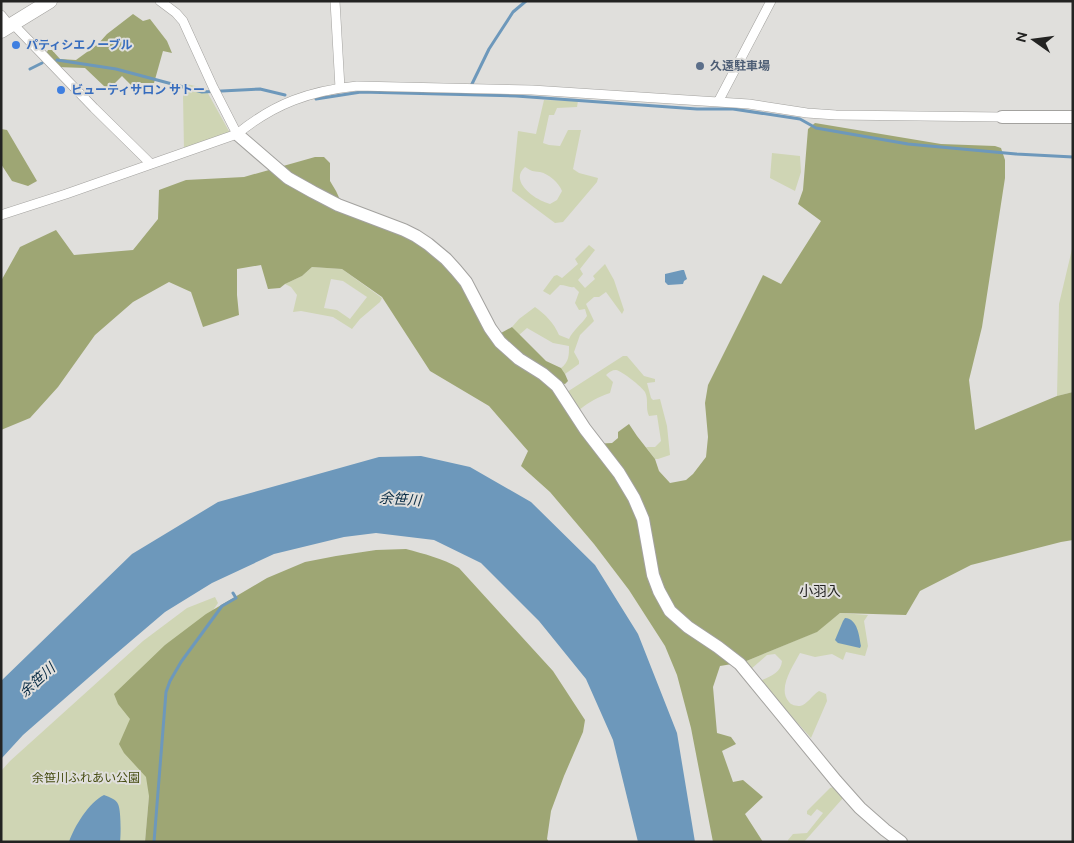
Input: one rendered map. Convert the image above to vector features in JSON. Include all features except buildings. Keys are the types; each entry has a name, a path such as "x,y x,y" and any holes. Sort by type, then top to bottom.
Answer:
{"main road":[{"path":"6,24 50,1"}],"street":[{"path":"160,1 183,21 237,134 288,178 338,205 416,236 451,264 466,282 490,328 500,342 519,360 543,374 557,386 585,429 619,474 634,498 643,520 659,592 670,610 688,628 740,664 860,808 901,842"},
{"path":"335,1 340,88"},
{"path":"718,102 771,1"},
{"path":"6,24 151,164"},
{"path":"1,215 237,134 253,121 307,95 357,86 532,90 749,104 807,113 1073,117"}],"green space":[{"path":"133,14 143,21 150,19 167,41 172,53 163,51 154,83 141,83 133,87 122,76 110,88 105,87 85,68 57,67 46,54 48,50 52,50 60,59 76,60"},
{"path":"186,84 205,88 230,133 184,150 183,95"},
{"path":"544,100 578,101 577,107 557,108 554,115 549,115 543,143 560,146 568,130 581,130 573,169 579,173 598,178 597,182 563,222 555,223 512,191 518,131 536,134","holes":["525,167 532,171 543,173 556,182 562,191 557,200 550,204 538,199 526,190 520,179"]},
{"path":"815,123 941,144 995,146 1001,148 1005,160 1005,178 982,327 969,380 975,430 1057,396 1073,392 1073,540 971,565 920,591 906,615 840,613 817,632 744,662 720,666 713,687 717,733 731,737 736,744 722,751 733,782 743,780 763,797 745,814 763,842 713,842 691,728 677,675 665,646 629,590 594,544 550,492 521,466 528,451 489,406 430,371 382,297 342,269 312,267 302,276 280,288 268,289 261,265 237,269 239,315 203,327 191,292 169,282 133,302 95,335 58,387 30,418 1,430 1,281 20,247 56,230 74,255 133,250 158,219 159,190 186,180 244,177 315,157 324,157 330,163 330,181 342,204 410,237 450,268 492,338 512,327 546,361 561,368 568,381 565,384 560,383 593,444 612,443 618,438 618,432 629,424 655,459 659,471 670,483 686,480 706,457 708,437 705,403 708,385 763,275 781,284 821,221 798,204 803,190 808,129"},
{"path":"1,129 7,130 37,181 28,186 12,181 1,164"},
{"path":"772,153 800,156 801,172 795,191 770,178"},
{"path":"589,245 595,250 580,269 583,274 578,280 585,288 595,279 593,276 605,264 614,280 624,310 622,314 606,292 599,297 594,297 586,304 594,321 580,335 574,352 579,364 565,374 561,368 567,361 569,346 553,343 527,328 519,335 512,327 535,307 549,319 559,335 569,339 587,316 585,309 579,310 575,303 579,292 574,287 560,285 550,295 543,291 554,276 557,275 562,278 578,264 575,259"},
{"path":"1073,245 1073,392 1057,396 1059,304"},
{"path":"312,267 342,269 382,298 352,329 333,317 301,311 293,312 297,295 291,287 285,284 302,276","holes":["331,279 343,281 367,297 350,319 337,310 324,308"]},
{"path":"623,356 627,356 644,376 655,379 655,382 647,383 651,398 653,400 660,399 667,426 670,455 655,459 646,447 655,447 661,441 657,415 649,416 645,392 623,373 616,370 608,373 606,375 613,382 610,393 594,400 579,410 567,392"},
{"path":"406,549 440,559 459,568 553,671 585,720 583,732 551,811 547,839 549,842 145,842 149,796 146,777 124,753 119,744 130,719 118,704 114,694 165,645 206,614 267,578 305,562 376,550"},
{"name":"余笹川ふれあい公園","path":"215,597 218,603 177,663 149,796 145,842 1,842 1,771 143,641 187,608"},
{"path":"840,613 868,615 864,621 868,646 865,656 846,652 843,660 832,654 815,657 800,653 785,684 786,697 795,706 805,704 819,691 826,694 827,701 811,738 760,681 778,671 782,661 775,654 767,655 751,669 744,662 816,632"},
{"path":"833,787 843,798 804,842 788,842 793,834 807,833 823,813 817,809 811,816 807,814 807,811"}],"water":[{"path":"684,270 687,279 683,284 668,285 665,282 665,274"},
{"name":"余笹川","path":"421,456 470,467 531,502 595,565 638,634 677,733 695,842 638,842 613,740 586,679 539,621 481,563 434,540 376,533 344,537 274,554 212,583 165,612 23,735 1,759 1,681 132,554 218,502 379,457"},
{"path":"845,618 853,621 857,629 860,648 838,643 835,640"},
{"path":"104,795 114,799 118,804 121,828 120,842 69,842 74,829 83,816 98,798"}],"waterway":[{"path":"470,88 489,49 513,12 526,1"},
{"path":"57,60 116,69 202,92 260,89 285,95"},
{"path":"30,69 42,63"},
{"path":"316,99 361,92 516,96 697,109 733,109 800,119 816,128 908,144 1073,157"},
{"path":"154,842 166,692 181,662 222,606 236,598 233,593"}],"place":[{"name":"パティシエノーブル","path":"16,45"},
{"name":"久遠駐車場","path":"700,66"},
{"name":"ビューティサロン サトー","path":"61,90"}],"district":[{"name":"小羽入","path":"820,591"}]}
